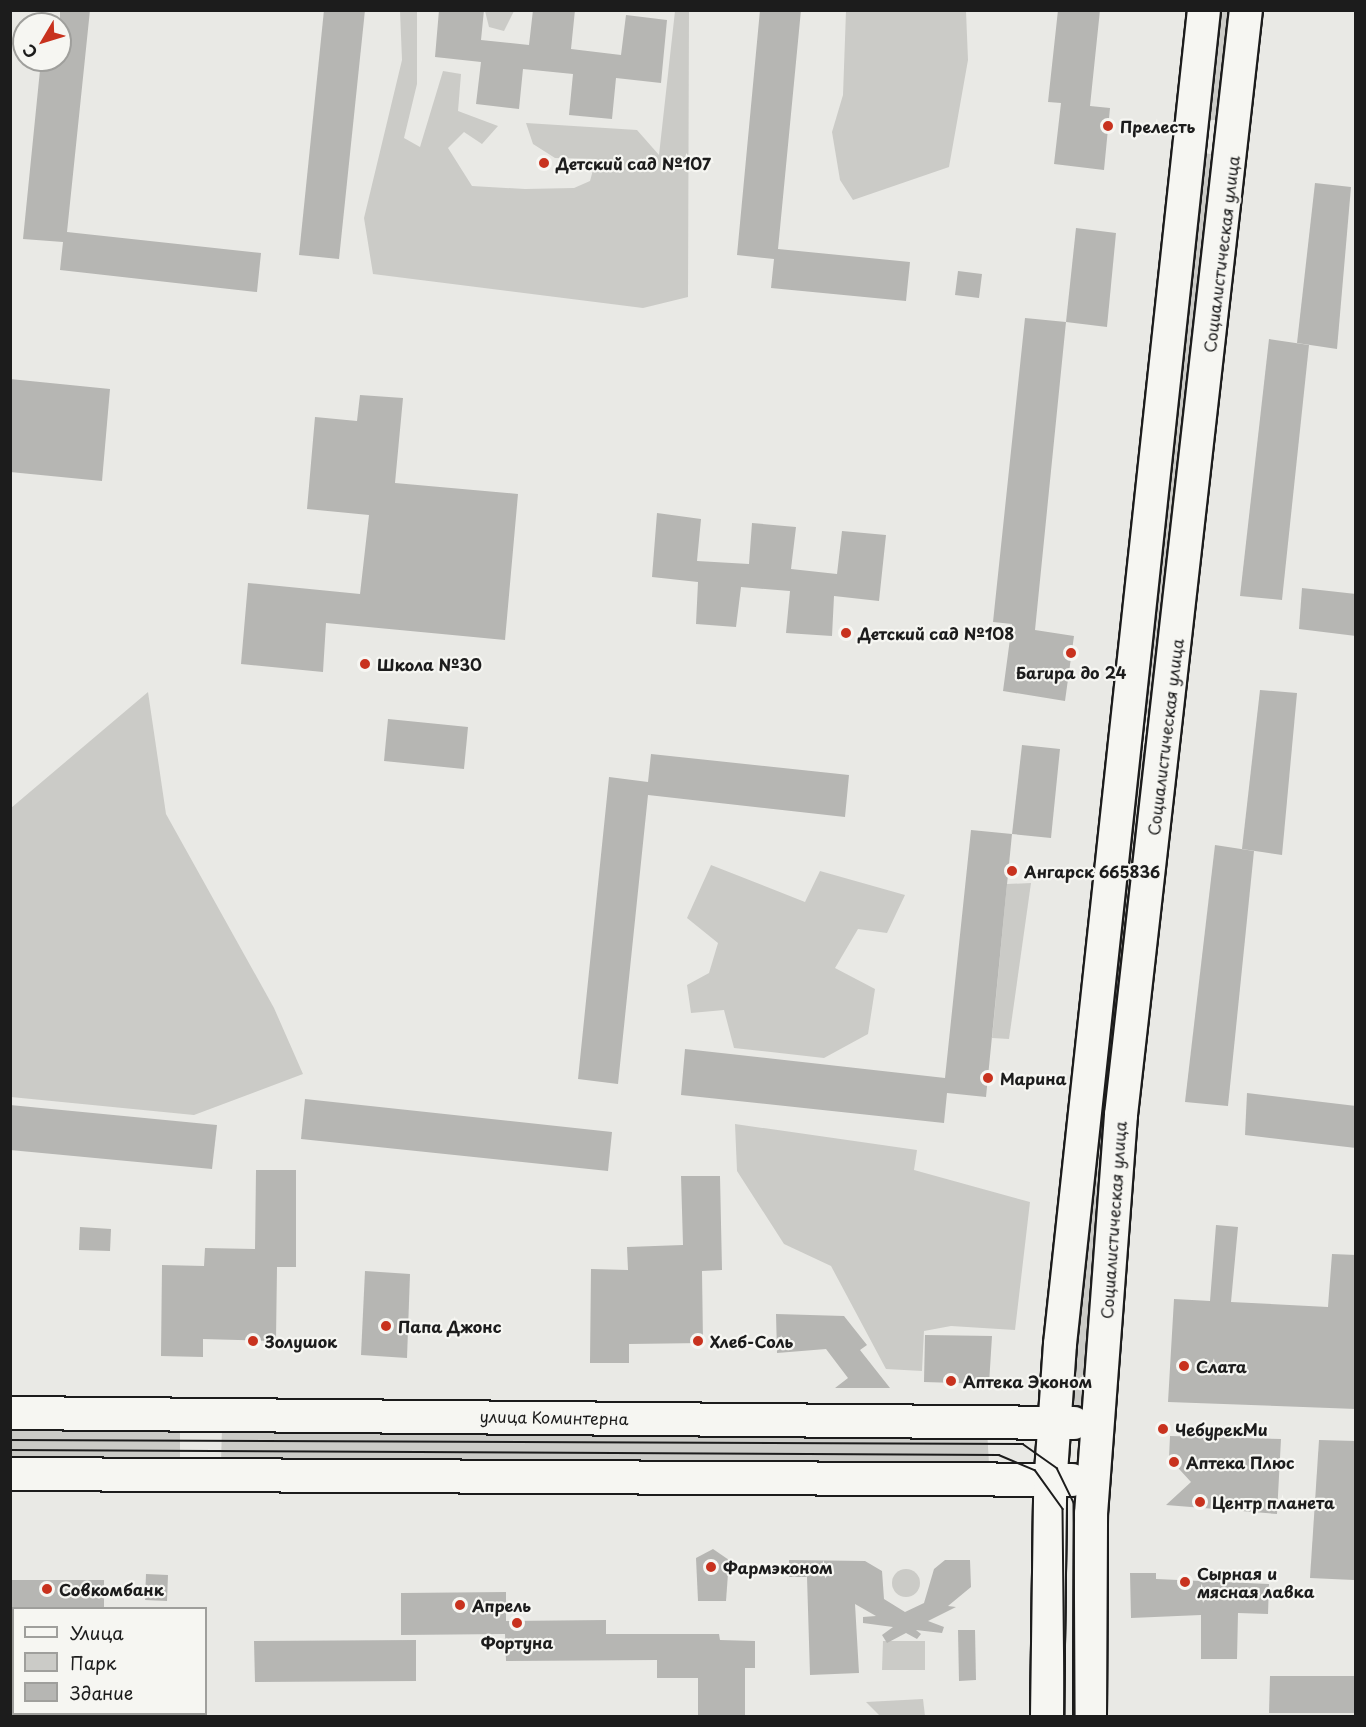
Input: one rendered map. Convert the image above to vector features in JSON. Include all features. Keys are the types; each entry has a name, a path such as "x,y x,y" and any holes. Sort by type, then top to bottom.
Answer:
{"street":[{"path":"1047,1716 1051,1479 1077,1171 1203,10"},
{"name":"Социалистическая улица","path":"1090,1716 1094,1481 1121,1115 1246,10"},
{"name":"улица Коминтерна","path":"10,1413 1055,1421 1098,1424"},
{"path":"10,1474 1094,1481"}],"green space":[{"path":"485,10 514,11 504,31 489,27"},
{"path":"400,11 417,11 417,84 404,138 420,147 443,71 461,74 458,111 498,126 482,144 464,132 448,148 472,186 525,189 574,188 590,181 596,159 555,158 533,144 526,123 637,130 659,155 675,11 689,11 688,297 643,308 373,274 364,218 402,60"},
{"path":"846,11 966,11 968,60 949,167 853,200 840,180 832,132 843,95"},
{"path":"1218,11 1231,11 1219,120 1207,120"},
{"path":"1204,153 1216,155 1155,717 1144,715"},
{"path":"148,692 166,814 274,1008 303,1074 194,1115 11,1097 11,808"},
{"path":"1140,749 1152,751 1093,1410 1071,1410"},
{"path":"711,865 805,902 820,871 905,895 887,933 858,929 835,968 875,989 868,1034 824,1058 734,1048 724,1010 691,1013 687,985 709,973 718,943 687,918"},
{"path":"1031,883 1009,1039 992,1038 1007,884"},
{"path":"735,1124 917,1150 914,1170 1030,1202 1015,1330 951,1326 924,1331 922,1371 886,1369 831,1266 784,1244 737,1171"},
{"path":"222,1428 987,1429 989,1464 221,1462"},
{"path":"11,1430 180,1430 180,1462 11,1462"},
{"path":"906,1569 916,1573 920,1583 916,1593 906,1597 896,1593 892,1583 896,1573"},
{"path":"883,1641 925,1641 925,1670 882,1670"},
{"path":"923,1699 925,1716 880,1716 866,1702"}],"building":[{"path":"60,10 90,10 67,232 261,253 257,292 60,270 63,242 23,239 40,72 72,72 72,12 60,12"},
{"path":"324,10 365,10 339,259 299,255"},
{"path":"439,10 484,10 481,40 529,45 533,10 575,10 571,49 621,55 626,15 667,20 661,83 616,78 612,119 569,115 573,74 523,69 519,109 476,104 481,62 435,57"},
{"path":"760,10 801,10 778,249 910,262 906,301 771,288 774,259 737,255"},
{"path":"1058,10 1100,10 1090,106 1110,108 1104,170 1054,164 1061,103 1048,102"},
{"path":"1315,183 1351,187 1337,349 1297,343"},
{"path":"1076,228 1116,233 1107,327 1066,322"},
{"path":"958,271 982,274 979,298 955,295"},
{"path":"1025,318 1066,322 1035,630 1074,636 1065,701 1003,691 1012,624 993,622"},
{"path":"1269,339 1309,345 1282,600 1240,596"},
{"path":"10,379 110,389 102,481 10,472"},
{"path":"360,395 403,398 395,483 518,494 505,640 326,623 323,672 241,664 248,583 360,594 369,515 307,509 315,417 357,421"},
{"path":"657,513 701,519 697,561 749,564 752,523 796,527 791,569 837,574 842,531 886,535 879,601 834,596 832,636 786,633 790,591 741,587 736,627 696,624 698,582 652,577"},
{"path":"1302,588 1356,594 1356,636 1299,629"},
{"path":"1260,690 1297,693 1282,855 1242,849"},
{"path":"388,719 468,727 464,769 384,761"},
{"path":"1022,745 1060,749 1051,838 1012,834"},
{"path":"651,754 849,775 845,817 648,795 618,1084 578,1079 609,777 648,782"},
{"path":"971,830 1012,834 986,1097 947,1093 944,1123 681,1095 685,1049 945,1078"},
{"path":"1215,845 1254,851 1228,1106 1185,1102"},
{"path":"1247,1093 1356,1106 1356,1148 1245,1135"},
{"path":"305,1099 612,1132 608,1171 301,1139"},
{"path":"10,1105 217,1125 212,1169 10,1150"},
{"path":"256,1170 296,1170 296,1267 277,1267 276,1341 203,1339 203,1357 161,1356 162,1265 204,1266 205,1248 255,1249"},
{"path":"681,1176 720,1176 722,1270 702,1271 703,1343 629,1344 629,1363 590,1363 591,1269 628,1270 627,1247 683,1245"},
{"path":"1216,1225 1238,1227 1231,1302 1328,1307 1332,1254 1356,1255 1356,1409 1168,1402 1174,1299 1210,1301"},
{"path":"80,1227 111,1229 110,1251 79,1250"},
{"path":"365,1271 410,1274 407,1358 361,1355"},
{"path":"776,1314 844,1316 867,1345 860,1350 890,1388 835,1388 848,1378 826,1349 777,1353"},
{"path":"925,1335 992,1336 989,1384 924,1382"},
{"path":"1170,1436 1281,1439 1277,1514 1166,1505 1191,1482 1169,1458"},
{"path":"1319,1440 1356,1441 1354,1580 1310,1578"},
{"path":"713,1549 729,1560 726,1601 698,1601 696,1558"},
{"path":"789,1560 865,1561 882,1571 884,1599 905,1612 924,1603 934,1569 945,1560 970,1560 971,1587 948,1606 956,1607 928,1621 944,1627 942,1633 916,1630 921,1634 917,1639 906,1633 887,1643 882,1635 893,1627 863,1623 863,1617 876,1616 855,1604 859,1673 810,1675 807,1577 789,1577"},
{"path":"1130,1573 1156,1573 1156,1579 1269,1584 1268,1614 1238,1613 1237,1659 1201,1659 1201,1615 1131,1618"},
{"path":"146,1574 168,1575 167,1601 145,1600"},
{"path":"10,1580 104,1580 104,1607 10,1608"},
{"path":"506,1592 506,1621 606,1620 606,1634 719,1634 720,1640 755,1641 755,1668 745,1668 745,1716 698,1716 698,1678 657,1678 657,1660 506,1661 505,1634 401,1635 401,1593"},
{"path":"958,1630 975,1630 976,1680 959,1681"},
{"path":"416,1640 416,1681 255,1682 254,1641"},
{"path":"1270,1676 1356,1676 1356,1713 1269,1713"}],"tram line":[{"path":"10,1440 1023,1444 1057,1468 1074,1503 1075,1716"},
{"path":"10,1450 999,1455 1035,1470 1063,1509 1065,1716"}],"place":[{"name":"Прелесть","path":"1108,126"},
{"name":"Детский сад №107","path":"544,163"},
{"name":"Детский сад №108","path":"846,633"},
{"name":"Багира до 24","path":"1071,653"},
{"name":"Школа №30","path":"365,664"},
{"name":"Ангарск 665836","path":"1012,871"},
{"name":"Марина","path":"988,1078"},
{"name":"Папа Джонс","path":"386,1326"},
{"name":"Золушок","path":"253,1341"},
{"name":"Хлеб-Соль","path":"698,1341"},
{"name":"Слата","path":"1184,1366"},
{"name":"Аптека Эконом","path":"951,1381"},
{"name":"ЧебурекМи","path":"1163,1429"},
{"name":"Аптека Плюс","path":"1174,1462"},
{"name":"Центр планета","path":"1200,1502"},
{"name":"Фармэконом","path":"711,1567"},
{"name":"Сырная и мясная лавка","path":"1185,1582"},
{"name":"Совкомбанк","path":"47,1589"},
{"name":"Апрель","path":"460,1605"},
{"name":"Фортуна","path":"517,1623"}]}
